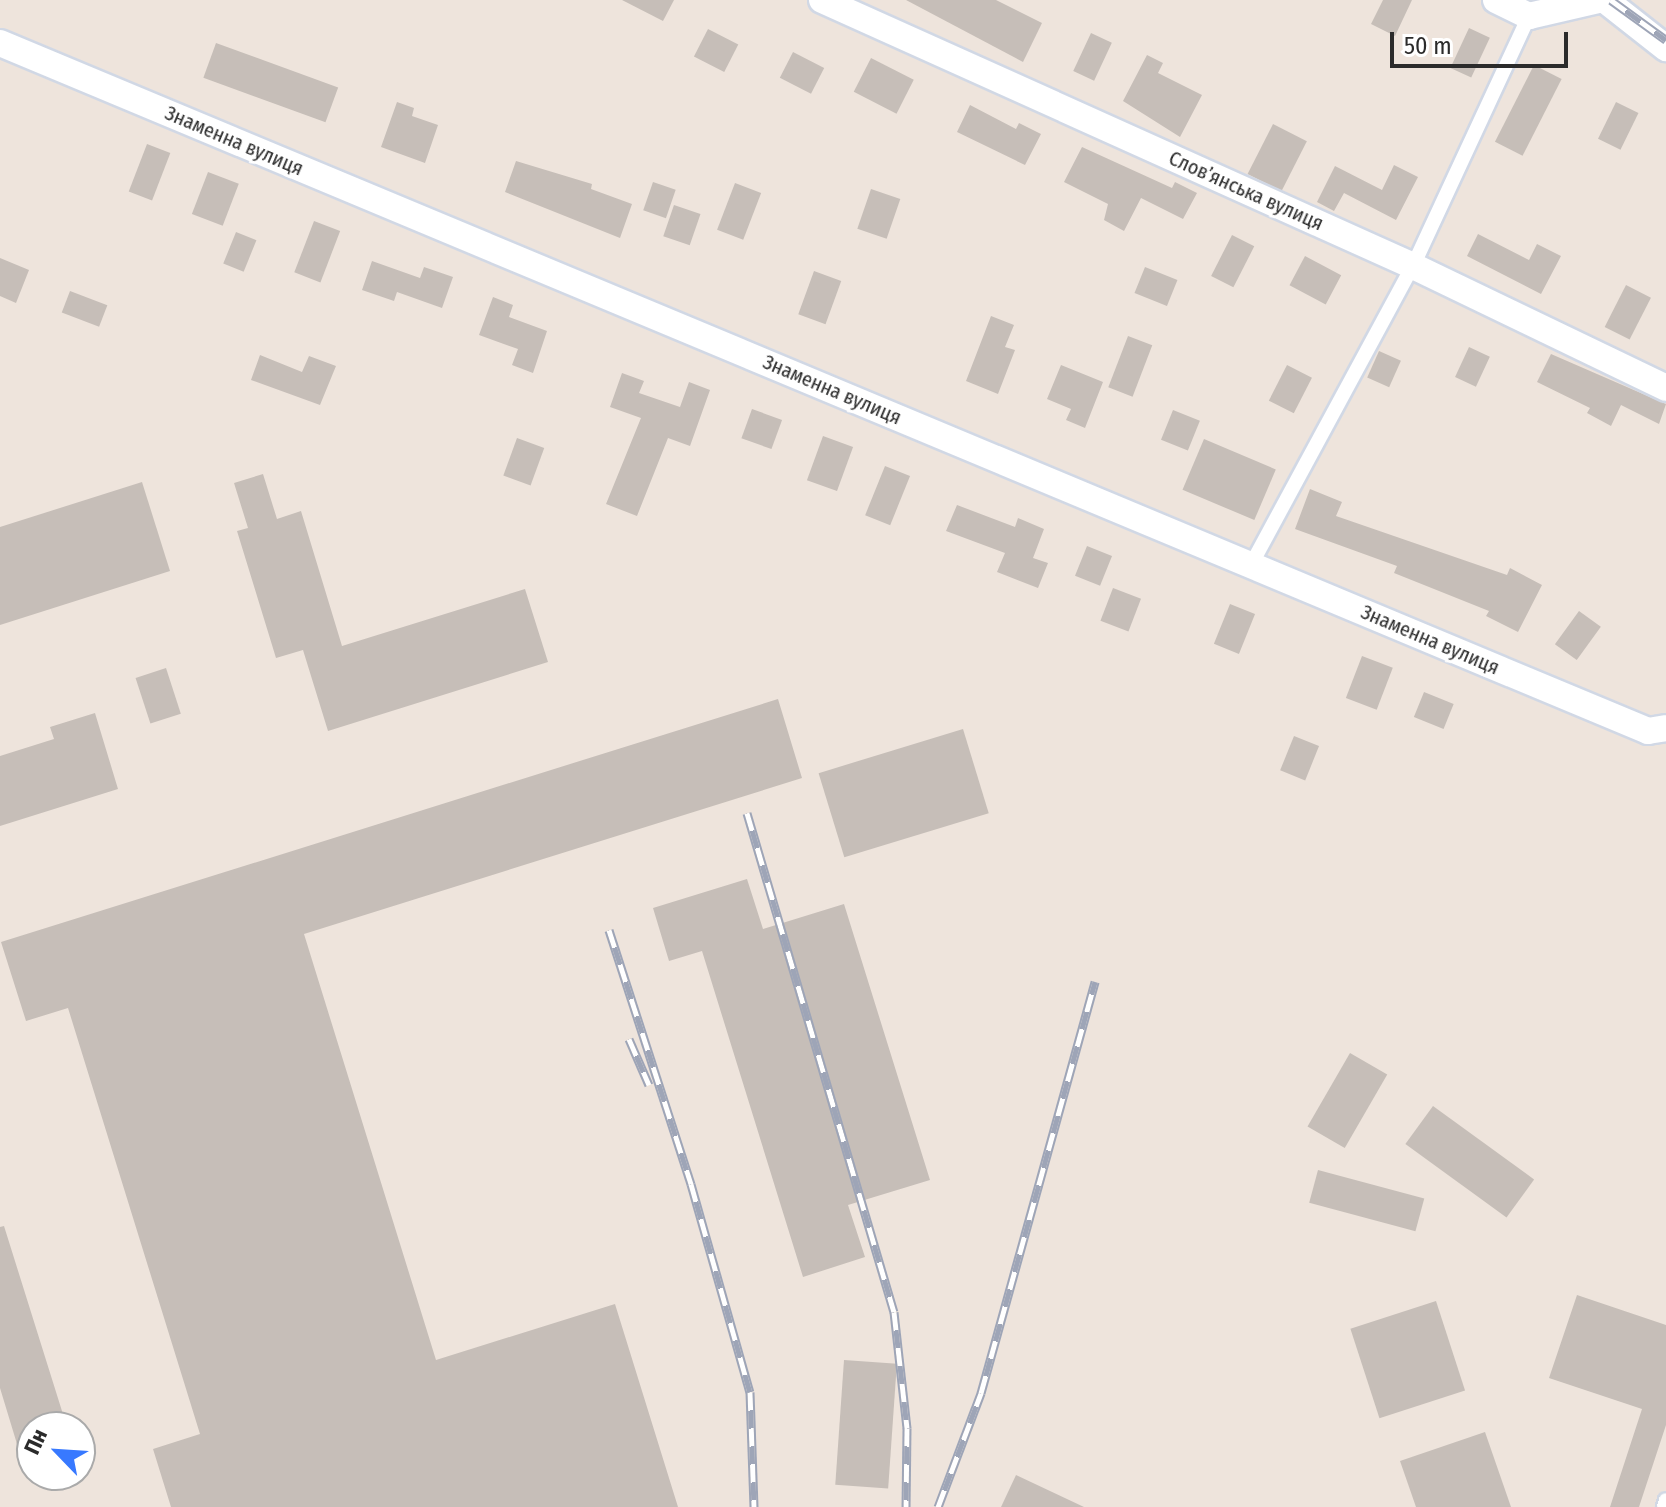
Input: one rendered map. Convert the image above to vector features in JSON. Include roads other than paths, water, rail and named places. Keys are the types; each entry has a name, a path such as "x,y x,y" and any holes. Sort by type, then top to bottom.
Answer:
{"street":[{"name":"Слов’янська вулиця","path":"822,0 1413,266 1666,388"},
{"path":"1496,0 1529,16 1602,0 1666,48"},
{"name":"Знаменна вулиця","path":"0,43 1648,731 1666,728"}],"lane":[{"path":"1251,565 1413,266 1529,16"},
{"path":"1664,1507 1666,1500"}],"railway":[{"path":"1611,0 1666,40"},
{"path":"747,813 894,1312 907,1428 906,1507"},
{"path":"609,930 691,1184 750,1392 754,1507"},
{"path":"938,1507 981,1393 1095,981"},
{"path":"629,1039 649,1085"}]}
